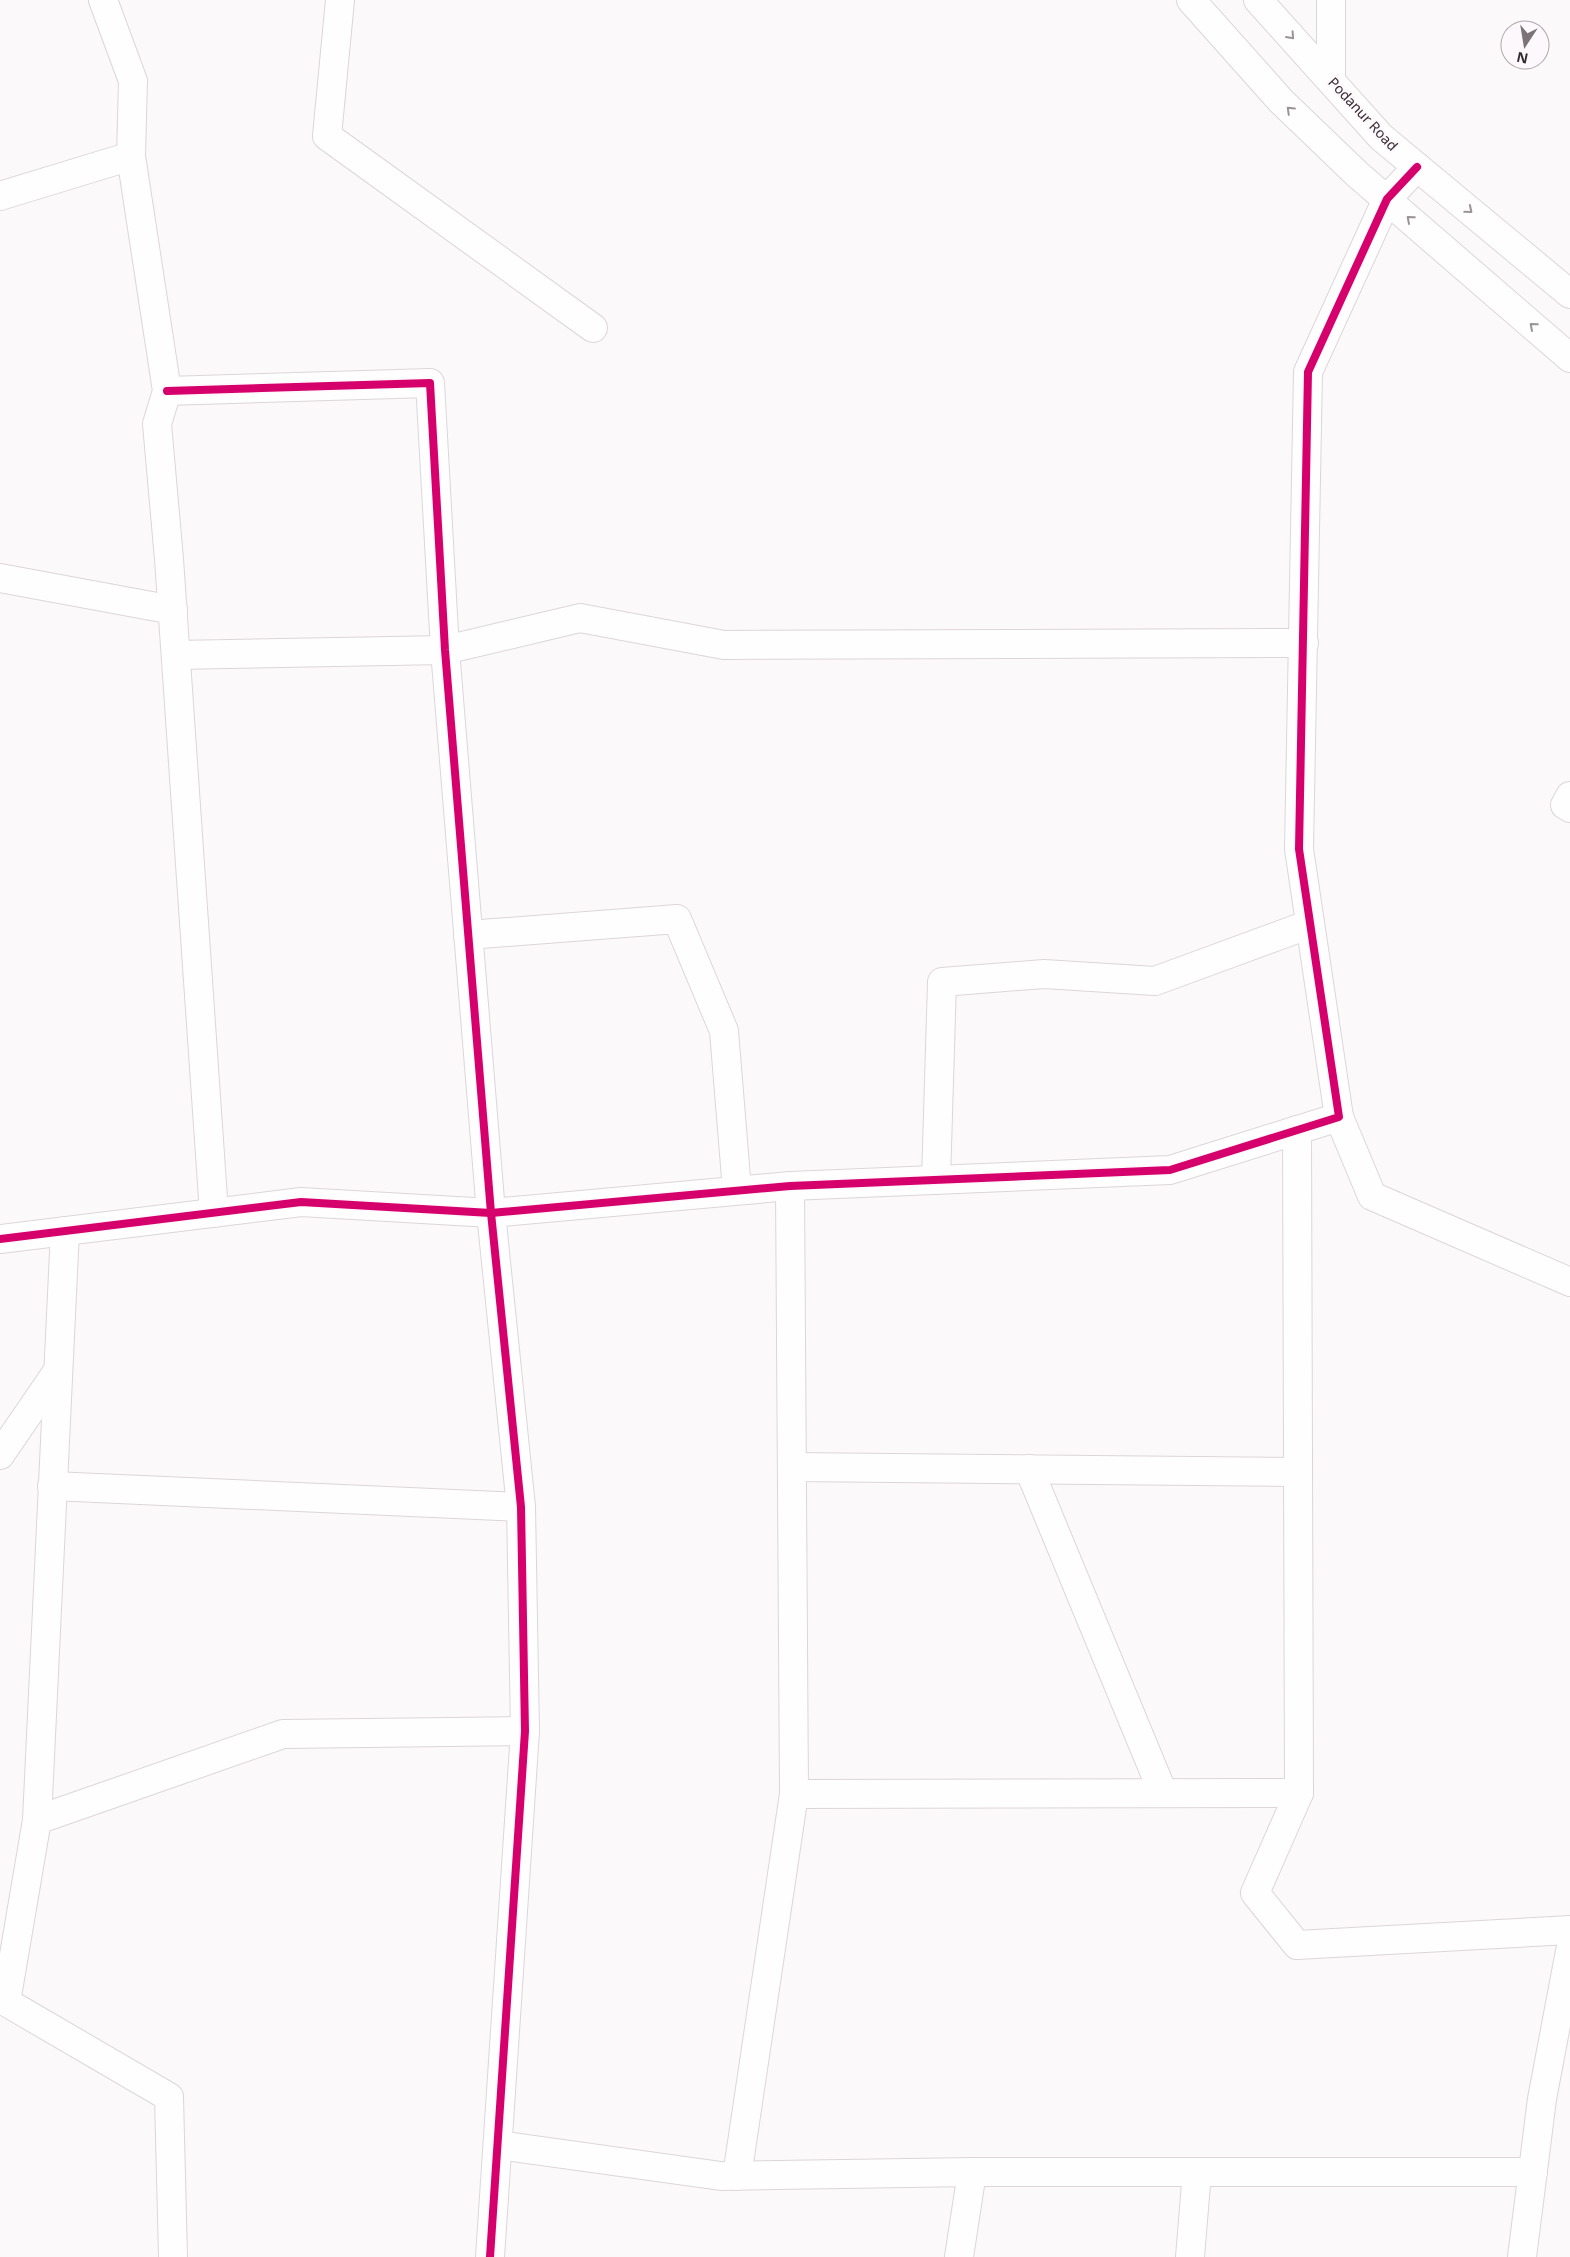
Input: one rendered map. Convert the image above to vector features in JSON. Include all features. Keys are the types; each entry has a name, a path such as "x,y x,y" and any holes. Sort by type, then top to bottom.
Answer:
{"street":[{"path":"103,0 133,81 131,156 167,392 157,424 173,610 214,1213"},
{"path":"340,0 327,136 593,328"},
{"path":"1191,0 1281,101 1387,200 1570,358"},
{"name":"Podanur Road","path":"1258,0 1381,138 1570,294"},
{"path":"1331,0 1331,80"},
{"path":"0,196 131,156"},
{"path":"1417,167 1387,200 1308,372 1299,849 1339,1117 1372,1196 1570,1282"},
{"path":"167,392 430,383 445,650 490,1212 521,1507 525,1731 490,2257"},
{"path":"0,578 173,610"},
{"path":"176,655 445,650 580,618 724,645 1304,642"},
{"path":"1570,796 1565,805 1570,808"},
{"path":"468,935 677,919 724,1032 737,1190"},
{"path":"936,1180 942,982 1044,974 1155,981 1310,924"},
{"path":"0,1239 301,1202 490,1212 790,1186 1170,1170 1339,1117"},
{"path":"1297,1130 1299,1793 1255,1893 1297,1945 1570,1930"},
{"path":"737,2176 794,1794 790,1186"},
{"path":"64,1231 37,1820 6,2002 169,2097 173,2257"},
{"path":"0,1455 57,1372"},
{"path":"792,1467 1298,1472"},
{"path":"1029,1469 1163,1793"},
{"path":"52,1486 521,1507"},
{"path":"37,1820 283,1734 525,1731"},
{"path":"794,1794 1299,1793"},
{"path":"1522,2257 1542,2098 1564,2008 1570,1951"},
{"path":"498,2145 720,2176 972,2172 1533,2172"},
{"path":"959,2257 972,2172"},
{"path":"1190,2257 1197,2172"}],"cycle path":[{"path":"0,1239 301,1202 491,1213 790,1186 1170,1170 1339,1117 1299,849 1308,372 1387,199 1417,167"},
{"path":"167,391 430,383 445,650 491,1213 521,1507 525,1731 490,2257"}]}
